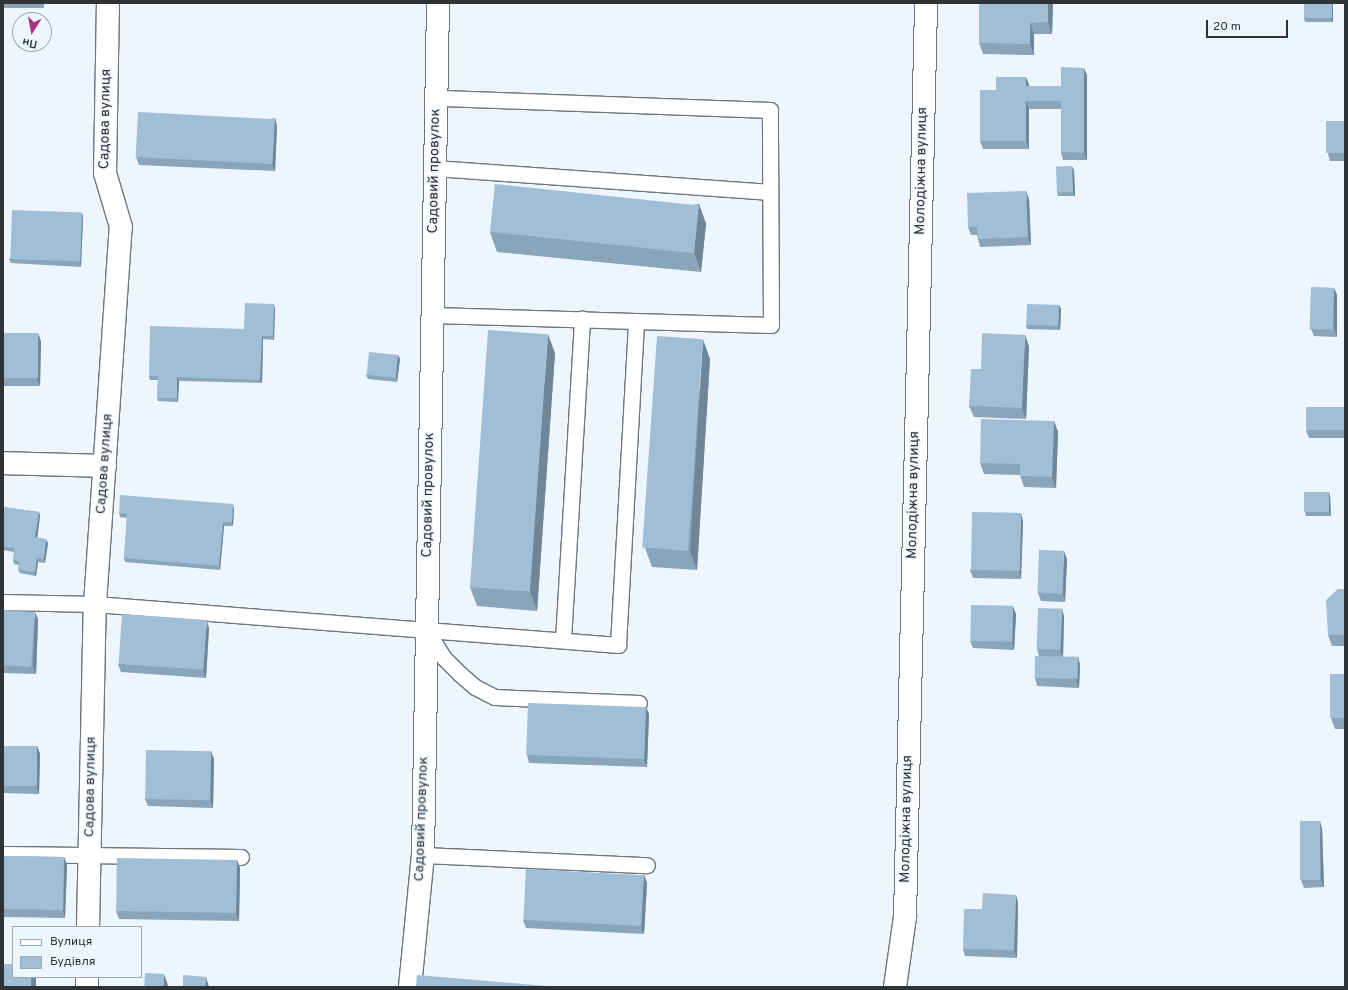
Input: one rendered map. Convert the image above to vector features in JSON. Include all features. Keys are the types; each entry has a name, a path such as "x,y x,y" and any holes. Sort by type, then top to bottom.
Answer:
{"street":[{"name":"Садова вулиця","path":"88,926 95,604 121,227 105,173 108,3"},
{"name":"Садовий провулок","path":"410,987 423,854 438,3"},
{"name":"Молодіжна вулиця","path":"895,987 905,917 926,3"},
{"path":"3,463 105,466"}],"lane":[{"path":"432,315 771,326 770,110 436,98"},
{"path":"435,168 770,192"},
{"path":"563,640 582,319"},
{"path":"3,602 95,604 427,631 618,644 636,321"},
{"path":"427,631 444,658 460,674 475,687 495,697 639,703"},
{"path":"3,854 241,857"},
{"path":"423,854 647,865"}],"building":[{"path":"979,3 1048,3 1048,22 1030,23 1030,44 979,43"},
{"path":"1304,3 1332,3 1332,18 1304,18"},
{"path":"1061,67 1084,68 1084,153 1061,152 1061,101 1026,101 1026,141 980,141 980,90 996,90 996,77 1026,77 1026,86 1061,86"},
{"path":"138,112 275,119 272,164 136,157"},
{"path":"1326,121 1345,121 1345,153 1326,153"},
{"path":"1072,166 1073,192 1057,193 1056,167"},
{"path":"495,184 699,205 694,253 490,232"},
{"path":"1026,191 1028,237 978,239 977,227 968,227 967,193"},
{"path":"12,210 82,212 80,261 10,259"},
{"path":"1311,287 1334,288 1333,330 1310,329"},
{"path":"245,303 274,304 273,336 262,336 260,380 177,377 177,398 157,398 158,376 149,376 150,326 244,329"},
{"path":"1027,304 1059,305 1058,326 1026,325"},
{"path":"488,330 548,334 530,592 470,587"},
{"path":"3,333 38,333 38,378 3,378"},
{"path":"982,333 1025,335 1022,408 969,406 971,369 981,369"},
{"path":"657,336 703,339 688,551 642,547"},
{"path":"369,352 398,355 395,378 367,375"},
{"path":"1306,407 1344,407 1344,430 1306,430"},
{"path":"981,419 1054,421 1052,477 1020,476 1020,464 980,463"},
{"path":"1304,492 1329,492 1329,512 1304,512"},
{"path":"120,495 233,504 232,522 223,522 219,566 124,558 127,514 119,513"},
{"path":"3,507 39,512 35,537 46,539 44,559 37,558 35,572 18,570 19,561 13,560 15,548 3,547"},
{"path":"972,512 1021,513 1020,571 971,570"},
{"path":"1039,550 1064,551 1062,594 1037,593"},
{"path":"1338,589 1345,589 1345,649 1344,635 1328,635 1326,600"},
{"path":"971,605 1013,606 1012,642 970,641"},
{"path":"1038,608 1062,609 1061,650 1037,649"},
{"path":"3,610 35,612 31,667 3,665"},
{"path":"122,614 207,620 203,670 119,664"},
{"path":"1035,656 1078,657 1078,679 1035,678"},
{"path":"1330,674 1345,674 1345,718 1330,718"},
{"path":"528,703 646,707 644,759 526,755"},
{"path":"3,746 37,746 37,786 3,786"},
{"path":"146,750 211,751 210,800 145,799"},
{"path":"1300,821 1320,821 1320,880 1300,880"},
{"path":"3,856 64,857 63,910 3,909"},
{"path":"117,858 237,860 236,913 116,911"},
{"path":"526,869 644,875 641,926 523,920"},
{"path":"983,893 1016,895 1014,950 963,949 964,909 982,909"},
{"path":"3,964 12,964 12,978 31,978 31,987 3,987"},
{"path":"145,973 164,974 163,987 144,987"},
{"path":"183,975 206,977 205,987 183,987"},
{"path":"417,975 559,987 416,987"}]}
